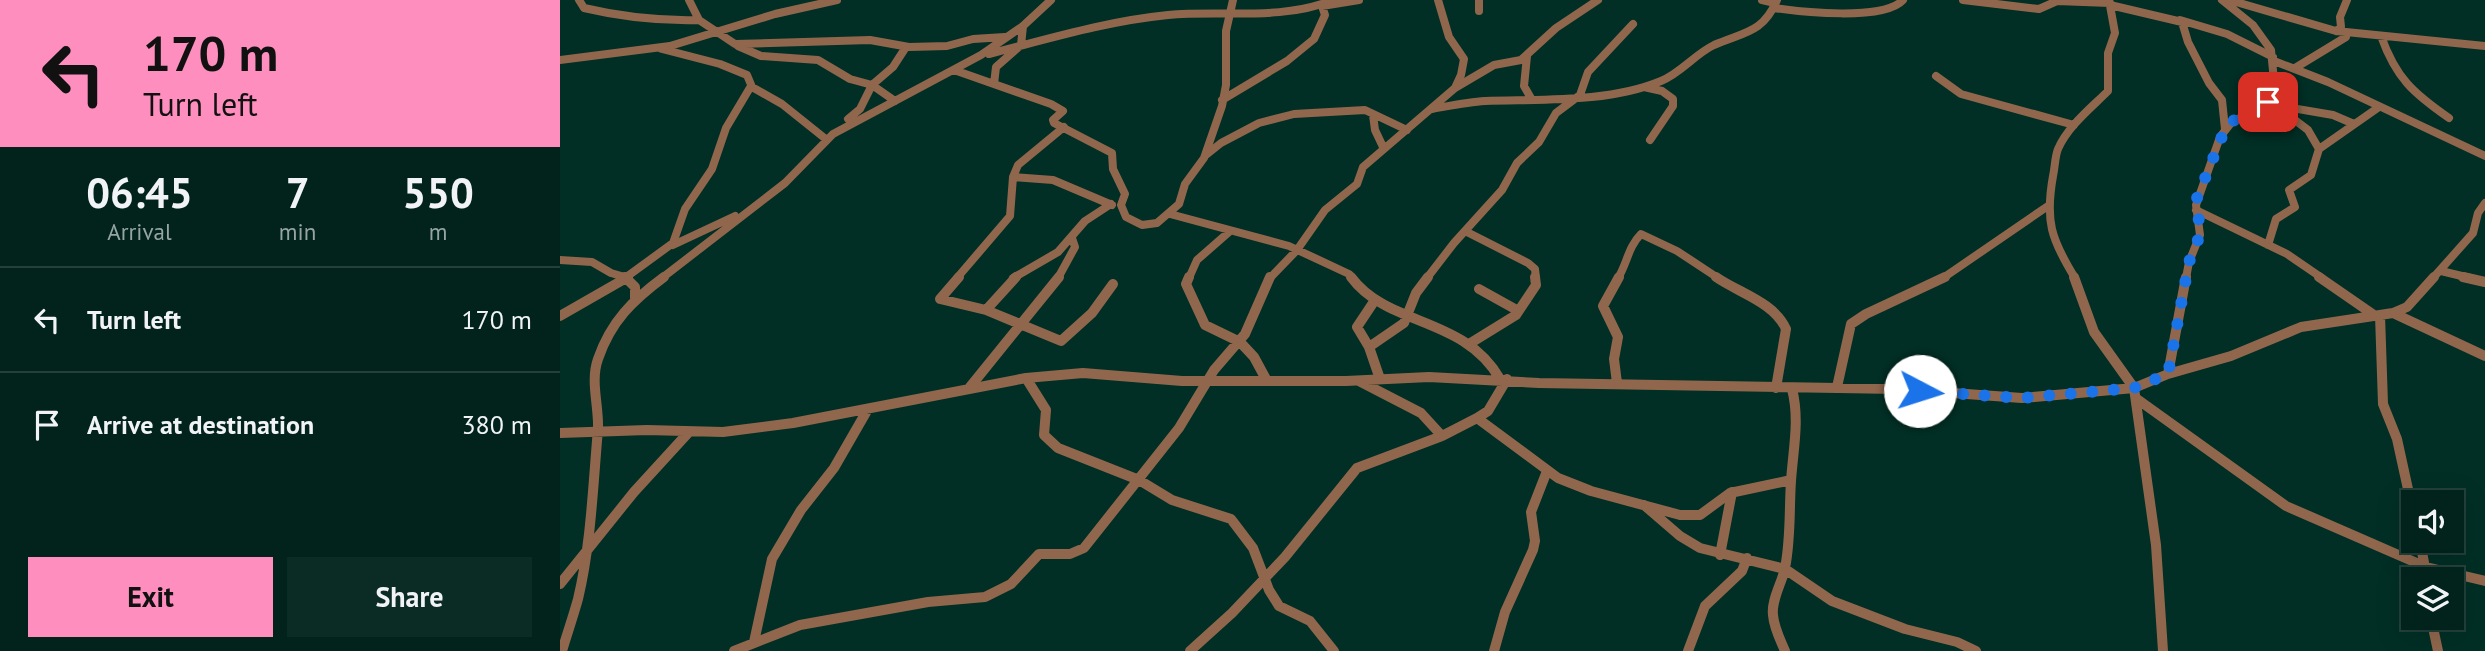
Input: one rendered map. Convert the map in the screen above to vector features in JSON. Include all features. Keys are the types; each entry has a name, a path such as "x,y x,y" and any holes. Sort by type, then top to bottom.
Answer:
{"street":[{"path":"579,0 584,8 619,15 665,21 699,20"},
{"path":"689,0 699,20 735,44 761,56 818,60 850,79 872,85 895,102"},
{"path":"560,60 658,48 775,14 837,0"},
{"path":"830,137 859,118 895,102 981,55 1023,26 1051,0"},
{"path":"1205,156 1217,123 1226,85 1225,40 1233,0"},
{"path":"1322,6 1333,0"},
{"path":"981,55 1056,35 1166,16 1278,11 1359,0"},
{"path":"1438,0 1443,8 1445,29 1465,61 1464,71 1455,88"},
{"path":"1479,0 1479,11"},
{"path":"734,651 800,625 928,602 976,599 995,594 1011,584 1039,554 1070,554 1084,548 1139,480 1194,405 1207,380 1240,342 1252,322 1268,281 1297,250 1325,210 1357,184 1363,167 1455,88 1494,65 1513,63 1527,56 1556,28 1598,0"},
{"path":"1762,0 1840,15 1890,10 1903,0"},
{"path":"1963,0 2039,9 2046,9 2057,1 2110,2 2227,34 2273,59 2325,80 2485,156"},
{"path":"2222,0 2253,25 2273,59 2275,91 2272,103"},
{"path":"2229,0 2336,31 2485,46"},
{"path":"2336,31 2341,27 2340,17 2347,0"},
{"path":"2110,2 2115,33 2108,53 2108,91 2074,125 2058,149 2048,206 2052,236 2078,284 2094,332 2136,394 2286,506 2415,567"},
{"path":"1431,109 1485,101 1532,100 1640,87 1670,76 1705,49 1756,29 1769,18 1775,4"},
{"path":"1222,100 1287,61 1314,39 1325,15 1322,6"},
{"path":"2179,20 2209,83 2221,97 2225,129"},
{"path":"1369,347 1404,323 1422,285 1502,190 1525,154 1537,145 1553,116 1580,95 1587,72 1633,24"},
{"path":"994,84 996,67 1023,45 1026,36 1023,26"},
{"path":"2295,68 2346,37 2346,32"},
{"path":"735,44 870,40 906,47 951,46 973,39 1008,36"},
{"path":"2381,36 2392,68 2400,81 2415,95 2449,118"},
{"path":"562,651 578,598 586,551 597,431 594,394 598,358 607,339 635,298 785,183 860,109 872,85 893,67 906,47"},
{"path":"658,48 742,72 750,77 751,86 733,113 712,169 685,209 679,232 669,247"},
{"path":"1527,56 1524,86 1532,100"},
{"path":"954,70 1051,104 1063,111 1053,120 1112,153 1112,169 1125,194 1116,205 1085,222 1053,256 1010,280 986,310"},
{"path":"1936,76 1961,94 2074,125"},
{"path":"751,86 786,105 830,137"},
{"path":"1640,87 1662,91 1672,99 1673,107 1650,140"},
{"path":"2267,245 2276,219 2295,207 2289,190 2305,181 2315,171 2319,149 2308,130 2272,103"},
{"path":"2168,374 2189,262 2200,235 2197,198 2225,129 2233,121 2272,103 2333,116 2354,124"},
{"path":"2319,149 2379,107"},
{"path":"1013,177 1053,180 1116,205 1126,216 1142,225 1157,223 1170,214 1179,204 1185,184 1205,156 1221,143 1251,127 1289,115 1365,110 1407,130"},
{"path":"1373,115 1375,130 1384,149"},
{"path":"1064,127 1018,164 1013,177 1010,216 940,299 986,310 1061,341 1092,313 1113,284"},
{"path":"560,433 647,430 723,432 793,424 1026,377 1083,373 1207,380 1504,379 1539,383 1792,389 1836,387 2022,398 2136,394 2168,374 2231,356 2301,327 2393,313 2407,307 2473,233 2478,214 2485,204"},
{"path":"1836,387 1851,324 1866,314 1942,279 2048,206"},
{"path":"2196,210 2287,254 2377,315"},
{"path":"560,316 627,277 669,247 746,212"},
{"path":"1170,214 1297,250 1349,274 1361,290 1375,300 1469,344 1504,379"},
{"path":"1465,231 1528,262 1535,269 1536,285 1516,314 1469,344"},
{"path":"1229,232 1197,260 1186,284 1205,325 1240,342 1254,357 1267,381"},
{"path":"1616,383 1614,359 1618,337 1603,306 1623,270 1623,262 1637,236 1641,234 1689,258 1732,288 1767,306 1783,320 1786,329 1776,388"},
{"path":"970,387 1034,313 1062,272 1074,247 1072,238"},
{"path":"560,260 592,262 611,273 627,277 635,287 635,298"},
{"path":"2441,271 2485,282"},
{"path":"1479,289 1515,309 1516,314"},
{"path":"1375,300 1357,327 1369,347 1380,379"},
{"path":"2393,313 2485,356"},
{"path":"2377,315 2383,404 2397,439 2408,490"},
{"path":"1026,377 1046,410 1044,435 1048,441 1058,448 1139,480 1172,500 1231,519 1253,548 1269,590 1279,606 1310,621 1334,651"},
{"path":"1190,651 1302,538 1357,468 1442,436 1477,418 1493,404 1504,379"},
{"path":"1359,380 1422,414 1442,436"},
{"path":"1785,651 1775,628 1772,612 1785,569 1792,520 1791,480 1796,404 1792,389"},
{"path":"2136,394 2156,545 2163,651"},
{"path":"754,642 772,559 801,510 834,468 868,409"},
{"path":"1477,418 1546,471 1577,486 1694,516 1732,492 1791,480"},
{"path":"560,584 638,487 688,433"},
{"path":"1494,651 1505,612 1533,550 1534,532 1530,516 1546,471"},
{"path":"1720,555 1732,492"},
{"path":"1644,505 1679,536 1700,548 1785,569 1832,601 1905,629 1957,642 1976,651"},
{"path":"1688,651 1704,606 1742,571 1747,558"},
{"path":"2464,578 2485,581"},
{"path":"2434,630 2438,651"}],"route":[{"path":"1920,391 2022,398 2134,388 2168,374 2189,262 2200,235 2197,198 2225,129 2231,122 2268,102"}]}
